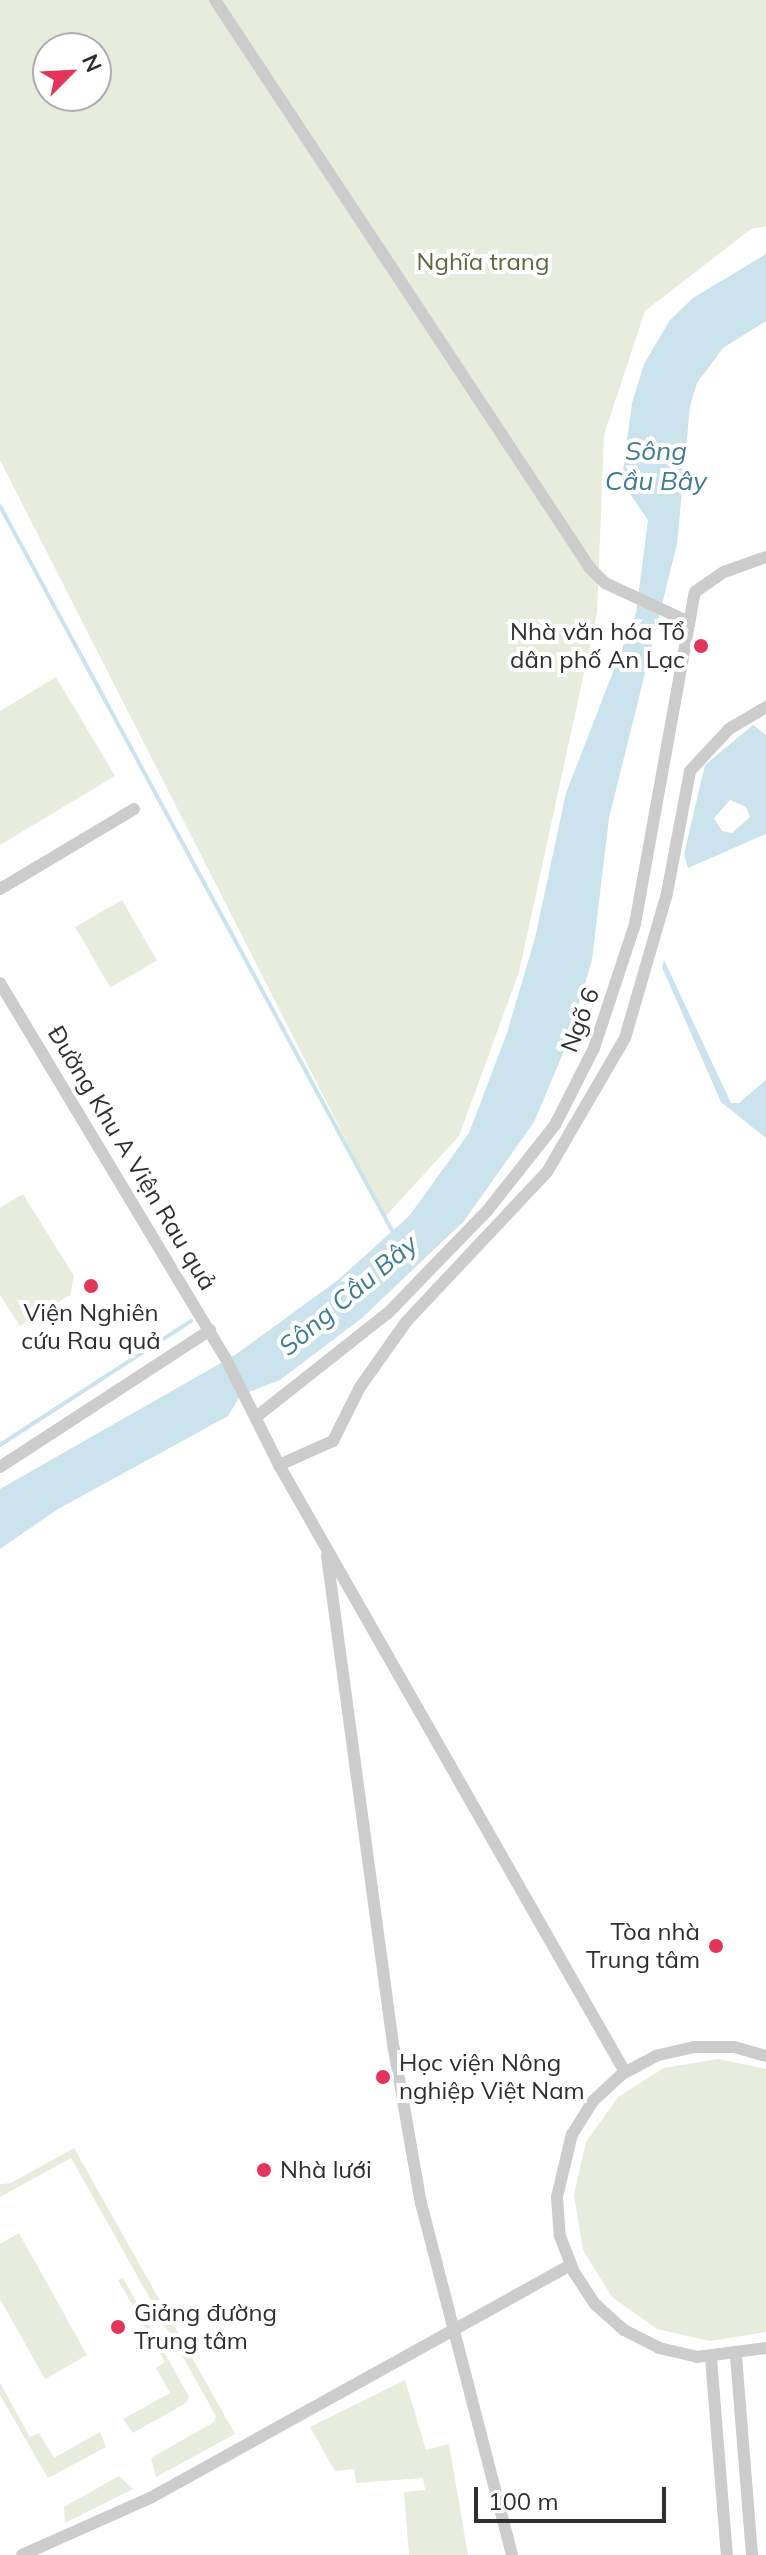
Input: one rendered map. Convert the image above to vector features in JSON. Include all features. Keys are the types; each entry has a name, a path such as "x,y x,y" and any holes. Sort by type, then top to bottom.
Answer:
{"street":[{"path":"215,0 590,568 619,590 685,620"},
{"name":"Ngõ 6","path":"255,1414 381,1319 476,1222 529,1162 575,1090 635,924 685,620 698,587 766,557"},
{"path":"279,1465 333,1441 360,1387 406,1322 547,1172 625,1038 667,893 690,771 729,729 766,707"},
{"path":"0,889 134,809"},
{"name":"Đường Khu A Viện Rau quả","path":"0,983 210,1330 279,1465 625,2072"},
{"path":"0,1467 210,1330"},
{"path":"326,1549 394,2049 428,2237 512,2555"},
{"path":"766,2056 734,2047 694,2047 656,2056 625,2072 585,2111 562,2158 557,2210 571,2265 595,2304 624,2330 659,2348 711,2358 736,2356 766,2348"},
{"path":"22,2555 118,2515 571,2265"},
{"path":"736,2356 752,2555"},
{"path":"711,2358 727,2555"}],"green space":[{"name":"Nghĩa trang","path":"0,0 766,0 766,226 751,229 645,311 604,435 597,613 519,972 459,1136 385,1217 0,460"},
{"path":"56,677 115,776 0,845 0,711"},
{"path":"122,900 157,961 110,988 75,927"},
{"path":"23,1194 74,1276 70,1295 20,1326 0,1295 0,1208"},
{"path":"718,2059 766,2069 766,2332 710,2341 657,2329 612,2297 583,2250 574,2195 586,2142 618,2097 664,2068"},
{"path":"74,2148 235,2434 156,2477 151,2458 214,2422 216,2416 71,2158 0,2197 0,2184 11,2183"},
{"path":"19,2233 87,2355 45,2379 0,2299 0,2244"},
{"path":"123,2278 189,2397 186,2403 133,2433 123,2419 170,2393 156,2368 165,2362 118,2280"},
{"path":"405,2380 426,2450 449,2444 468,2555 409,2555 404,2492 425,2490 423,2478 356,2483 354,2469 335,2471 310,2427"},
{"path":"0,2383 30,2437 39,2433 54,2458 100,2432 106,2447 48,2478 0,2395"},
{"path":"119,2476 133,2489 65,2523 64,2507"}],"water":[{"name":"Sông Cầu Bây","path":"766,254 766,321 723,348 697,383 690,406 677,544 609,818 592,960 567,1044 534,1122 464,1221 362,1318 280,1380 241,1395 228,1416 58,1509 0,1549 0,1489 235,1355 338,1280 410,1215 469,1133 507,1033 535,938 566,793 636,613 648,520 628,491 623,471 632,403 644,364 670,320 693,298"},
{"path":"753,725 766,735 766,834 688,868 684,854 705,765","holes":["730,800 746,807 750,817 732,833 722,831 714,818"]},
{"path":"664,960 731,1103 739,1103 766,1080 766,1138 721,1102 662,967"}],"waterway":[{"path":"0,506 395,1236"},
{"path":"0,1445 191,1321"}],"place":[{"name":"Nhà văn hóa Tổ dân phố An Lạc","path":"701,646"},
{"name":"Viện Nghiên cứu Rau quả","path":"91,1286"},
{"name":"Tòa nhà Trung tâm","path":"716,1946"},
{"name":"Học viện Nông nghiệp Việt Nam","path":"383,2077"},
{"name":"Nhà lưới","path":"264,2170"},
{"name":"Giảng đường Trung tâm","path":"118,2327"}]}
